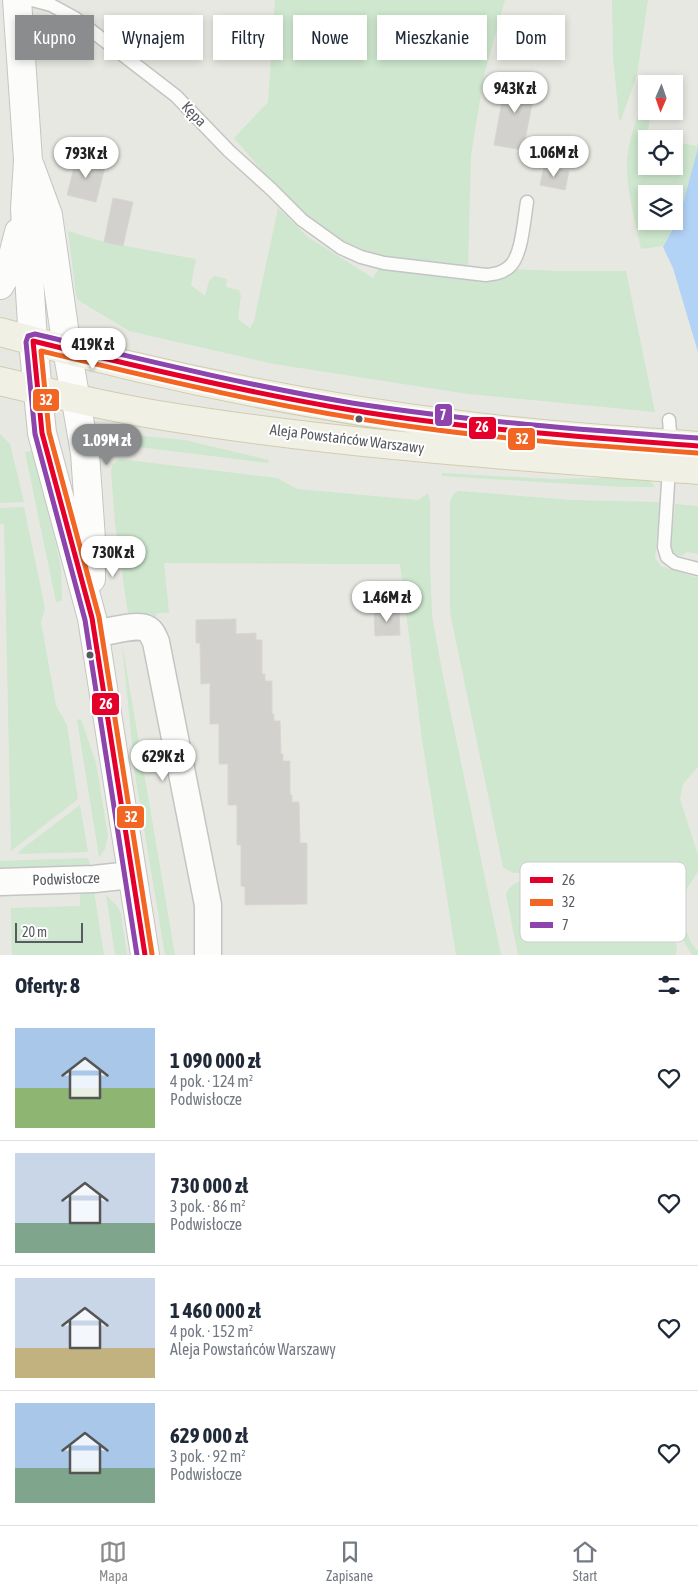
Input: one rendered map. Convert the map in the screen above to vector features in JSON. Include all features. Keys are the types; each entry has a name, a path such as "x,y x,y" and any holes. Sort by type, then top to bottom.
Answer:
{"main road":[{"name":"Aleja Powstańców Warszawy","path":"0,332 67,350 209,383 352,410 468,426 698,446"},
{"name":"Aleja Powstańców Warszawy","path":"0,381 151,414 355,441 457,452 669,444 698,470"}],"street":[{"path":"17,0 28,160 24,209 33,341 42,433 93,626 145,955"},
{"path":"28,160 48,215 67,350 85,452 91,539 93,626"},
{"path":"0,285 10,267 24,209"},
{"path":"93,626 147,628 156,642 208,905 208,955"},
{"name":"Podwisłocze","path":"0,882 94,879 131,875"}],"lane":[{"name":"Kępa","path":"32,0 52,2 104,38 176,96 229,152 271,188 302,220 340,248 362,257 384,263 486,275 499,273 510,266 517,256 527,202"},
{"path":"669,444 664,547 667,557 675,563 698,569"}],"green space":[{"path":"275,0 505,0 501,15 497,15 497,29 484,75 471,156 468,267 557,271 626,271 655,412 468,394 274,364 129,331 78,300 68,231 104,242 196,259 191,285 205,296 209,281 214,276 227,279 226,287 239,290 241,296 238,319 250,328 254,321 278,208 308,237 373,278 381,264 338,242 315,225 283,194 234,138 268,102 271,60 283,60 283,15 274,15"},
{"path":"612,0 648,0 637,75 621,120 619,119 613,55"},
{"path":"638,116 638,120 650,120 648,130 638,130 638,175 683,175 683,144 697,146 698,141 698,148 683,204 683,185 638,185 638,230 672,230 663,246 641,249 628,184 627,158"},
{"path":"0,434 10,444 24,502 0,503"},
{"path":"132,435 185,440 269,460 268,463 122,445 120,440"},
{"path":"36,450 61,568 62,601 56,602 25,452"},
{"path":"119,459 277,478 297,489 418,500 428,493 430,500 432,615 501,955 456,955 422,739 400,564 164,563 169,613 157,613 155,620 129,621 115,523 111,471 113,464"},
{"path":"442,473 554,479 635,477 648,478 655,487 623,487 442,476"},
{"path":"459,491 572,500 660,502 655,558 661,566 698,578 698,767 683,784 680,799 698,855 698,871 686,890 686,862 520,862 520,873 513,873 503,867 450,613 450,501 454,493"},
{"path":"675,504 698,506 698,554 687,552 682,556 678,555 675,554 671,547"},
{"path":"24,507 45,608 41,622 56,705 67,725 78,799 11,851 4,524 0,524 0,508"},
{"path":"122,643 175,955 165,955 135,774"},
{"path":"81,719 96,763 108,836 105,849 99,857 77,720"},
{"path":"80,805 88,852 18,854 22,849"},
{"path":"88,858 90,865 79,870 0,869 0,861"},
{"path":"520,882 520,942 675,942 676,955 518,955 506,894 515,883"},
{"path":"80,891 94,891 104,955 12,955 11,908 80,906"},
{"path":"106,895 121,913 127,955 115,955"},
{"path":"686,930 691,943 698,951 698,955 692,955 684,942 686,942"}],"water":[{"path":"698,148 698,352 673,268 663,247 672,230 683,230 683,204"}],"building":[{"path":"506,79 536,84 523,150 494,145"},
{"path":"77,156 106,163 96,202 67,195"},
{"path":"544,166 569,171 565,190 540,185"},
{"path":"113,198 133,202 123,246 104,242"},
{"path":"374,610 399,610 400,635 375,636"},
{"path":"236,619 236,634 256,633 256,640 262,640 262,674 265,674 265,681 272,681 272,714 274,714 274,721 280,721 283,761 290,761 290,795 292,795 292,802 299,802 300,843 307,843 307,904 245,905 245,887 241,886 241,845 237,845 237,805 228,805 228,764 219,764 219,724 210,724 210,683 201,684 200,643 196,643 196,620"}],"transit line":[{"name":"7","path":"137,955 85,620 35,434 26,342 28,336 35,334 232,380 352,403 482,420 698,438"},
{"name":"26","path":"145,955 92,618 42,433 33,341 271,395 394,417 568,436 698,446"},
{"name":"32","path":"152,954 99,617 49,432 41,351 216,392 349,417 507,438 697,453"}]}
